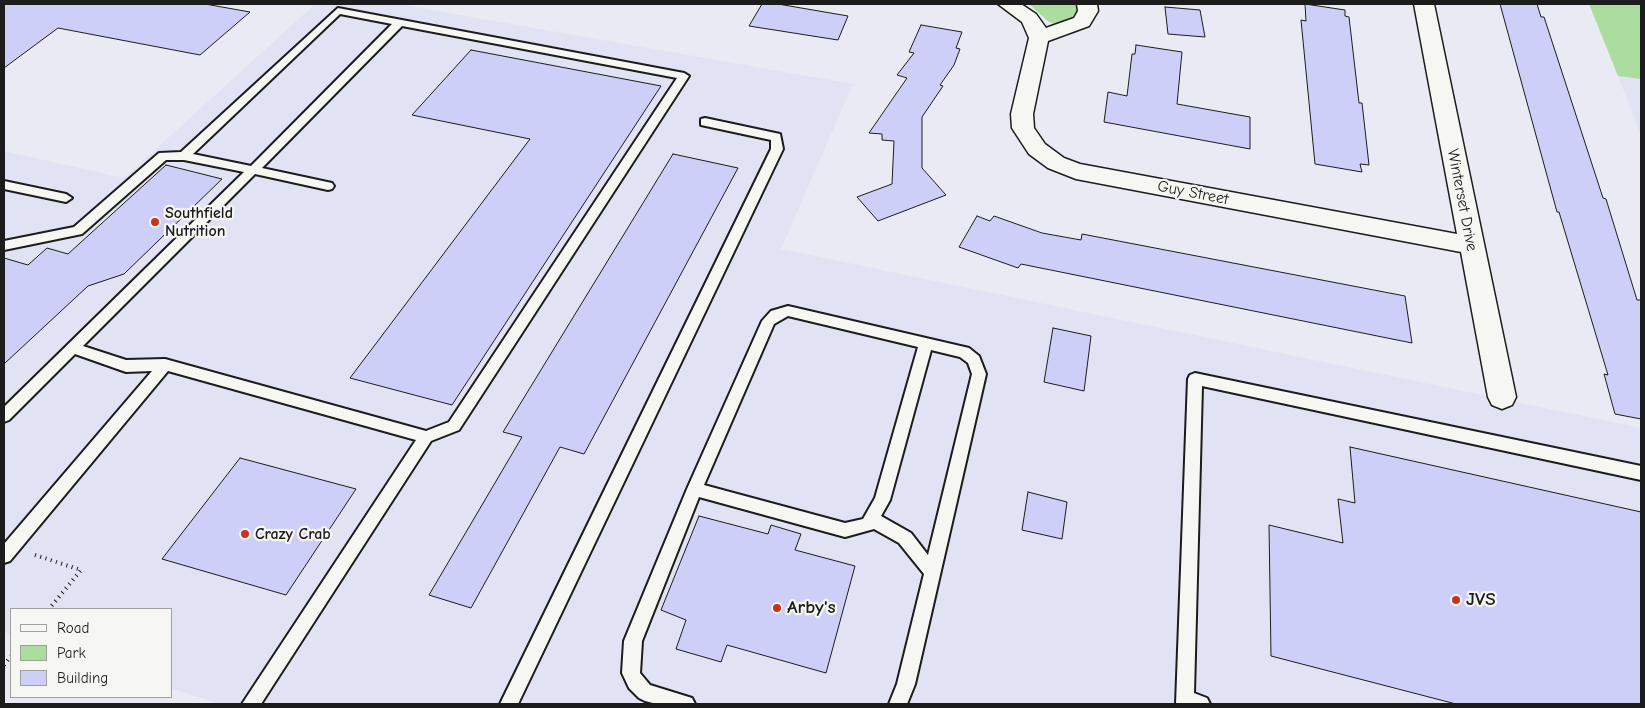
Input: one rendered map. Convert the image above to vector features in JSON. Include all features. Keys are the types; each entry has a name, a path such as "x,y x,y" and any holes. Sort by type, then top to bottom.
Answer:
{"street":[{"path":"1008,4 1029,18 1036,28 1039,38 1082,22 1088,11 1087,4"},
{"name":"Winterset Drive","path":"1424,4 1470,245 1502,397"},
{"name":"Guy Street","path":"1039,38 1022,114 1023,128 1037,149 1056,163 1076,171 1470,245"}],"lane":[{"path":"184,156 338,11 684,76 454,426 426,437 251,704"},
{"path":"4,416 399,23"},
{"path":"509,704 777,149 776,137 705,122"},
{"path":"4,245 78,231 163,156 184,156 328,186"},
{"path":"4,185 66,198"},
{"path":"686,704 645,692 635,682 631,673 633,641 695,489 769,321 776,315 788,311 964,352 974,360 979,374 931,571 906,684 898,704"},
{"path":"695,489 845,530 868,526 882,500 926,344"},
{"path":"73,348 126,366 164,365 426,437"},
{"path":"4,556 164,365"},
{"path":"1190,703 1195,379 1641,473"},
{"path":"872,518 904,538 931,571"}],"path":[{"path":"31,553 81,570 50,608"}],"shaded area":[{"path":"315,4 398,4 853,84 781,249 1641,428 1641,704 219,704 172,688 172,608 10,608 10,634 4,632 4,151 124,178"},
{"path":"1618,76 1641,79 1641,135"}],"green space":[{"path":"1029,4 1076,4 1077,11 1069,20 1055,24 1049,22"},
{"path":"1589,4 1641,4 1641,79 1618,76"}],"building":[{"path":"4,4 205,4 250,12 200,55 58,28 4,68"},
{"path":"762,4 778,4 848,16 838,40 749,26"},
{"path":"1305,4 1345,10 1345,16 1349,17 1359,103 1362,103 1369,165 1360,164 1362,172 1315,164 1301,20 1306,21"},
{"path":"1500,4 1537,4 1541,17 1544,17 1603,198 1606,199 1637,300 1641,300 1641,419 1615,414 1604,374 1608,375 1559,212 1557,212"},
{"path":"1165,7 1200,10 1205,37 1168,34"},
{"path":"921,25 962,32 956,48 960,49 954,65 940,85 943,86 922,117 922,168 946,195 878,221 857,197 892,184 894,141 882,140 882,134 869,133 907,78 897,75 914,53 909,52"},
{"path":"1136,45 1182,52 1177,104 1250,117 1250,149 1104,122 1108,92 1127,96 1132,54 1135,54"},
{"path":"471,50 661,86 452,405 350,378 530,139 412,115"},
{"path":"673,154 738,168 584,454 560,447 471,608 429,595 522,437 503,432"},
{"path":"166,165 222,179 124,274 88,286 4,364 4,258 28,265 47,248 68,254"},
{"path":"977,216 990,221 994,216 1042,233 1081,240 1082,234 1405,296 1412,343 1021,264 1018,268 959,247"},
{"path":"1053,328 1091,336 1084,391 1044,382"},
{"name":"JVS","path":"1350,447 1641,512 1641,704 1456,704 1271,656 1269,525 1343,543 1338,499 1355,503"},
{"path":"240,458 356,489 286,595 162,559"},
{"path":"1028,492 1067,502 1062,539 1022,530"},
{"path":"699,516 768,534 771,525 801,534 795,550 855,566 826,673 727,645 721,662 676,649 686,620 661,610"}],"place":[{"name":"Southfield Nutrition","path":"155,222"},
{"name":"Crazy Crab","path":"245,534"},
{"name":"JVS","path":"1456,600"},
{"name":"Arby's","path":"777,608"}]}
